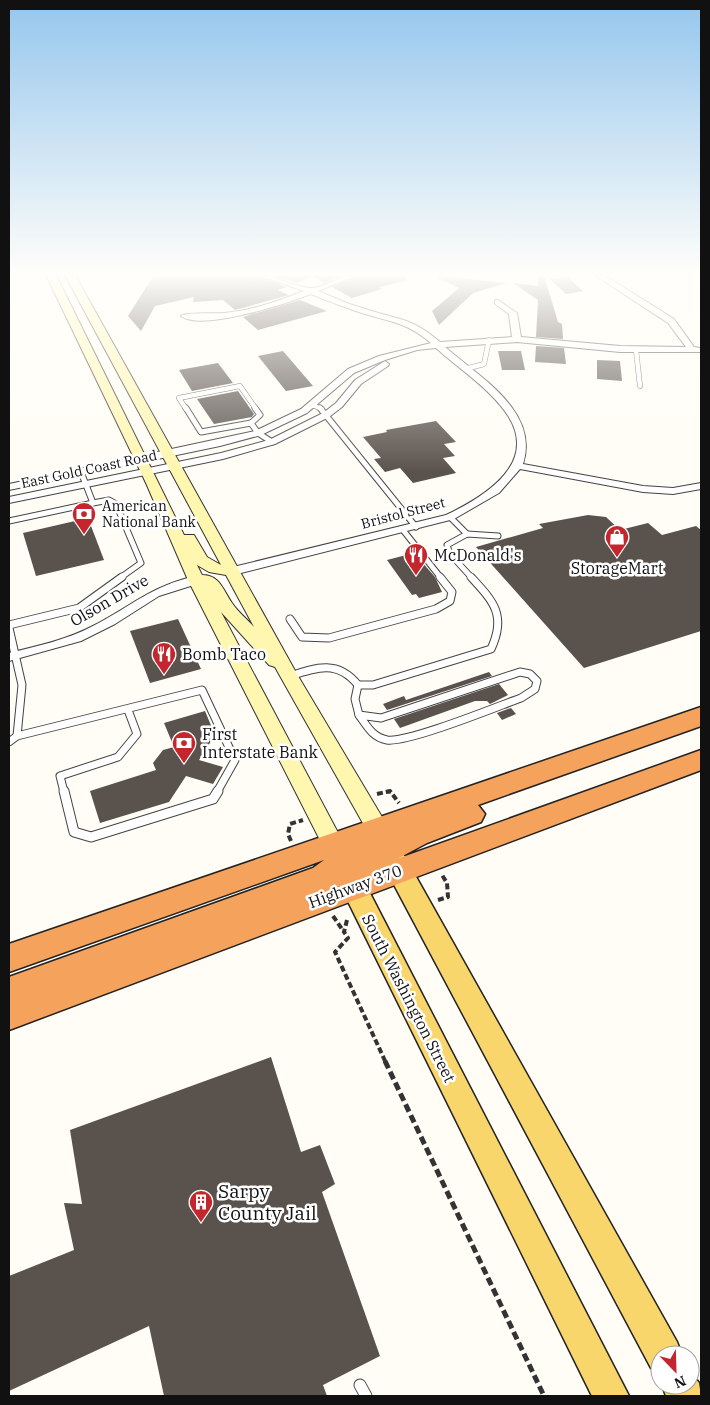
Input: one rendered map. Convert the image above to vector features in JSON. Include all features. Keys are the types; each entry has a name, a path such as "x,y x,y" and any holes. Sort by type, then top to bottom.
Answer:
{"highway":[{"path":"9,992 324,877 344,866 388,850 417,835 639,754 701,717"},
{"name":"Highway 370","path":"9,1014 344,866 388,850 701,760"},
{"name":"Highway 370","path":"9,958 344,866"}],"main road":[{"name":"South Washington Street","path":"83,341 144,465 196,580 344,866 611,1396"},
{"path":"106,341 659,1345"},
{"path":"163,506 175,511 205,564 213,569 233,570"},
{"path":"196,580 206,580 214,585 226,607 290,676"}],"street":[{"path":"432,341 498,398 514,418 522,444 519,466 643,489 673,491 701,486"},
{"path":"172,460 258,433 291,418 312,405 341,378 364,364 416,348 483,341"},
{"path":"534,341 636,350 697,350"},
{"path":"689,341 697,350"},
{"path":"172,460 241,451 272,442 326,415 339,405 358,382 380,366 394,359 437,345"},
{"name":"East Gold Coast Road","path":"9,487 81,472 172,460"},
{"name":"East Gold Coast Road","path":"9,500 86,484 144,465"},
{"name":"Bristol Street","path":"233,570 450,518 482,502 498,489 519,466"},
{"name":"Olson Drive","path":"12,656 84,635 107,623 148,595 171,586 196,580"}],"lane":[{"path":"465,369 484,364 489,341"},
{"path":"636,350 640,386"},
{"path":"240,386 260,415 251,423 201,432 179,398 240,386"},
{"path":"312,405 322,409 416,527"},
{"path":"251,423 258,433 272,442"},
{"path":"81,472 94,503"},
{"path":"9,521 109,500 116,504 141,563 80,608 9,626 12,656 22,685 16,736"},
{"path":"450,518 468,534"},
{"path":"290,619 302,637 329,638 436,609 450,600 452,592 403,530"},
{"path":"358,685 373,685 491,649 497,639 499,622 497,609 450,554 447,545 468,534 498,536"},
{"path":"290,676 324,667 339,668 351,675 358,685 355,699 358,715 372,734 388,740 416,735 521,698 535,689 537,681 530,674 520,672 382,718 358,715"},
{"path":"9,742 16,736 128,710 202,690 235,760 213,799 91,837 74,832 60,776 118,758 137,734 128,710"},
{"path":"360,1385 366,1396"}],"path":[{"path":"344,866 344,932 348,938 335,952 340,967 544,1396"}],"building":[{"path":"536,346 564,348 566,364 535,362"},
{"path":"283,351 313,386 286,391 258,356"},
{"path":"498,351 521,351 525,370 502,370"},
{"path":"597,360 620,361 622,381 597,379"},
{"path":"218,363 233,383 192,391 179,370"},
{"path":"238,391 254,414 252,417 214,424 197,399"},
{"path":"436,421 456,442 444,444 455,456 443,458 456,473 413,483 400,468 385,472 374,459 381,458 363,437 387,432 386,430"},
{"path":"588,515 606,517 620,530 648,523 662,535 696,526 701,530 701,631 584,668 476,547 543,528 539,524"},
{"path":"88,518 104,560 36,576 23,533"},
{"name":"McDonald's","path":"414,553 435,577 442,592 419,598 416,594 412,595 387,560"},
{"path":"178,619 201,669 150,683 130,631"},
{"path":"489,672 492,676 387,710 383,704 404,696 406,700"},
{"path":"499,684 508,695 490,704 487,701 475,701 400,728 394,719"},
{"path":"511,708 516,714 502,720 497,713"},
{"path":"205,711 215,735 199,760 223,767 213,784 186,776 169,802 100,823 90,791 156,770 153,763 163,750 174,747 164,723"},
{"name":"Sarpy County Jail","path":"271,1057 301,1152 320,1145 335,1184 322,1192 380,1356 323,1385 327,1396 164,1396 149,1326 9,1391 9,1276 74,1250 64,1203 82,1204 70,1130"}],"place":[{"name":"American National Bank","path":"84,535"},
{"name":"StorageMart","path":"617,558"},
{"name":"McDonald's","path":"416,576"},
{"name":"Bomb Taco","path":"164,675"},
{"name":"First Interstate Bank","path":"184,764"},
{"name":"Sarpy County Jail","path":"201,1223"}]}
